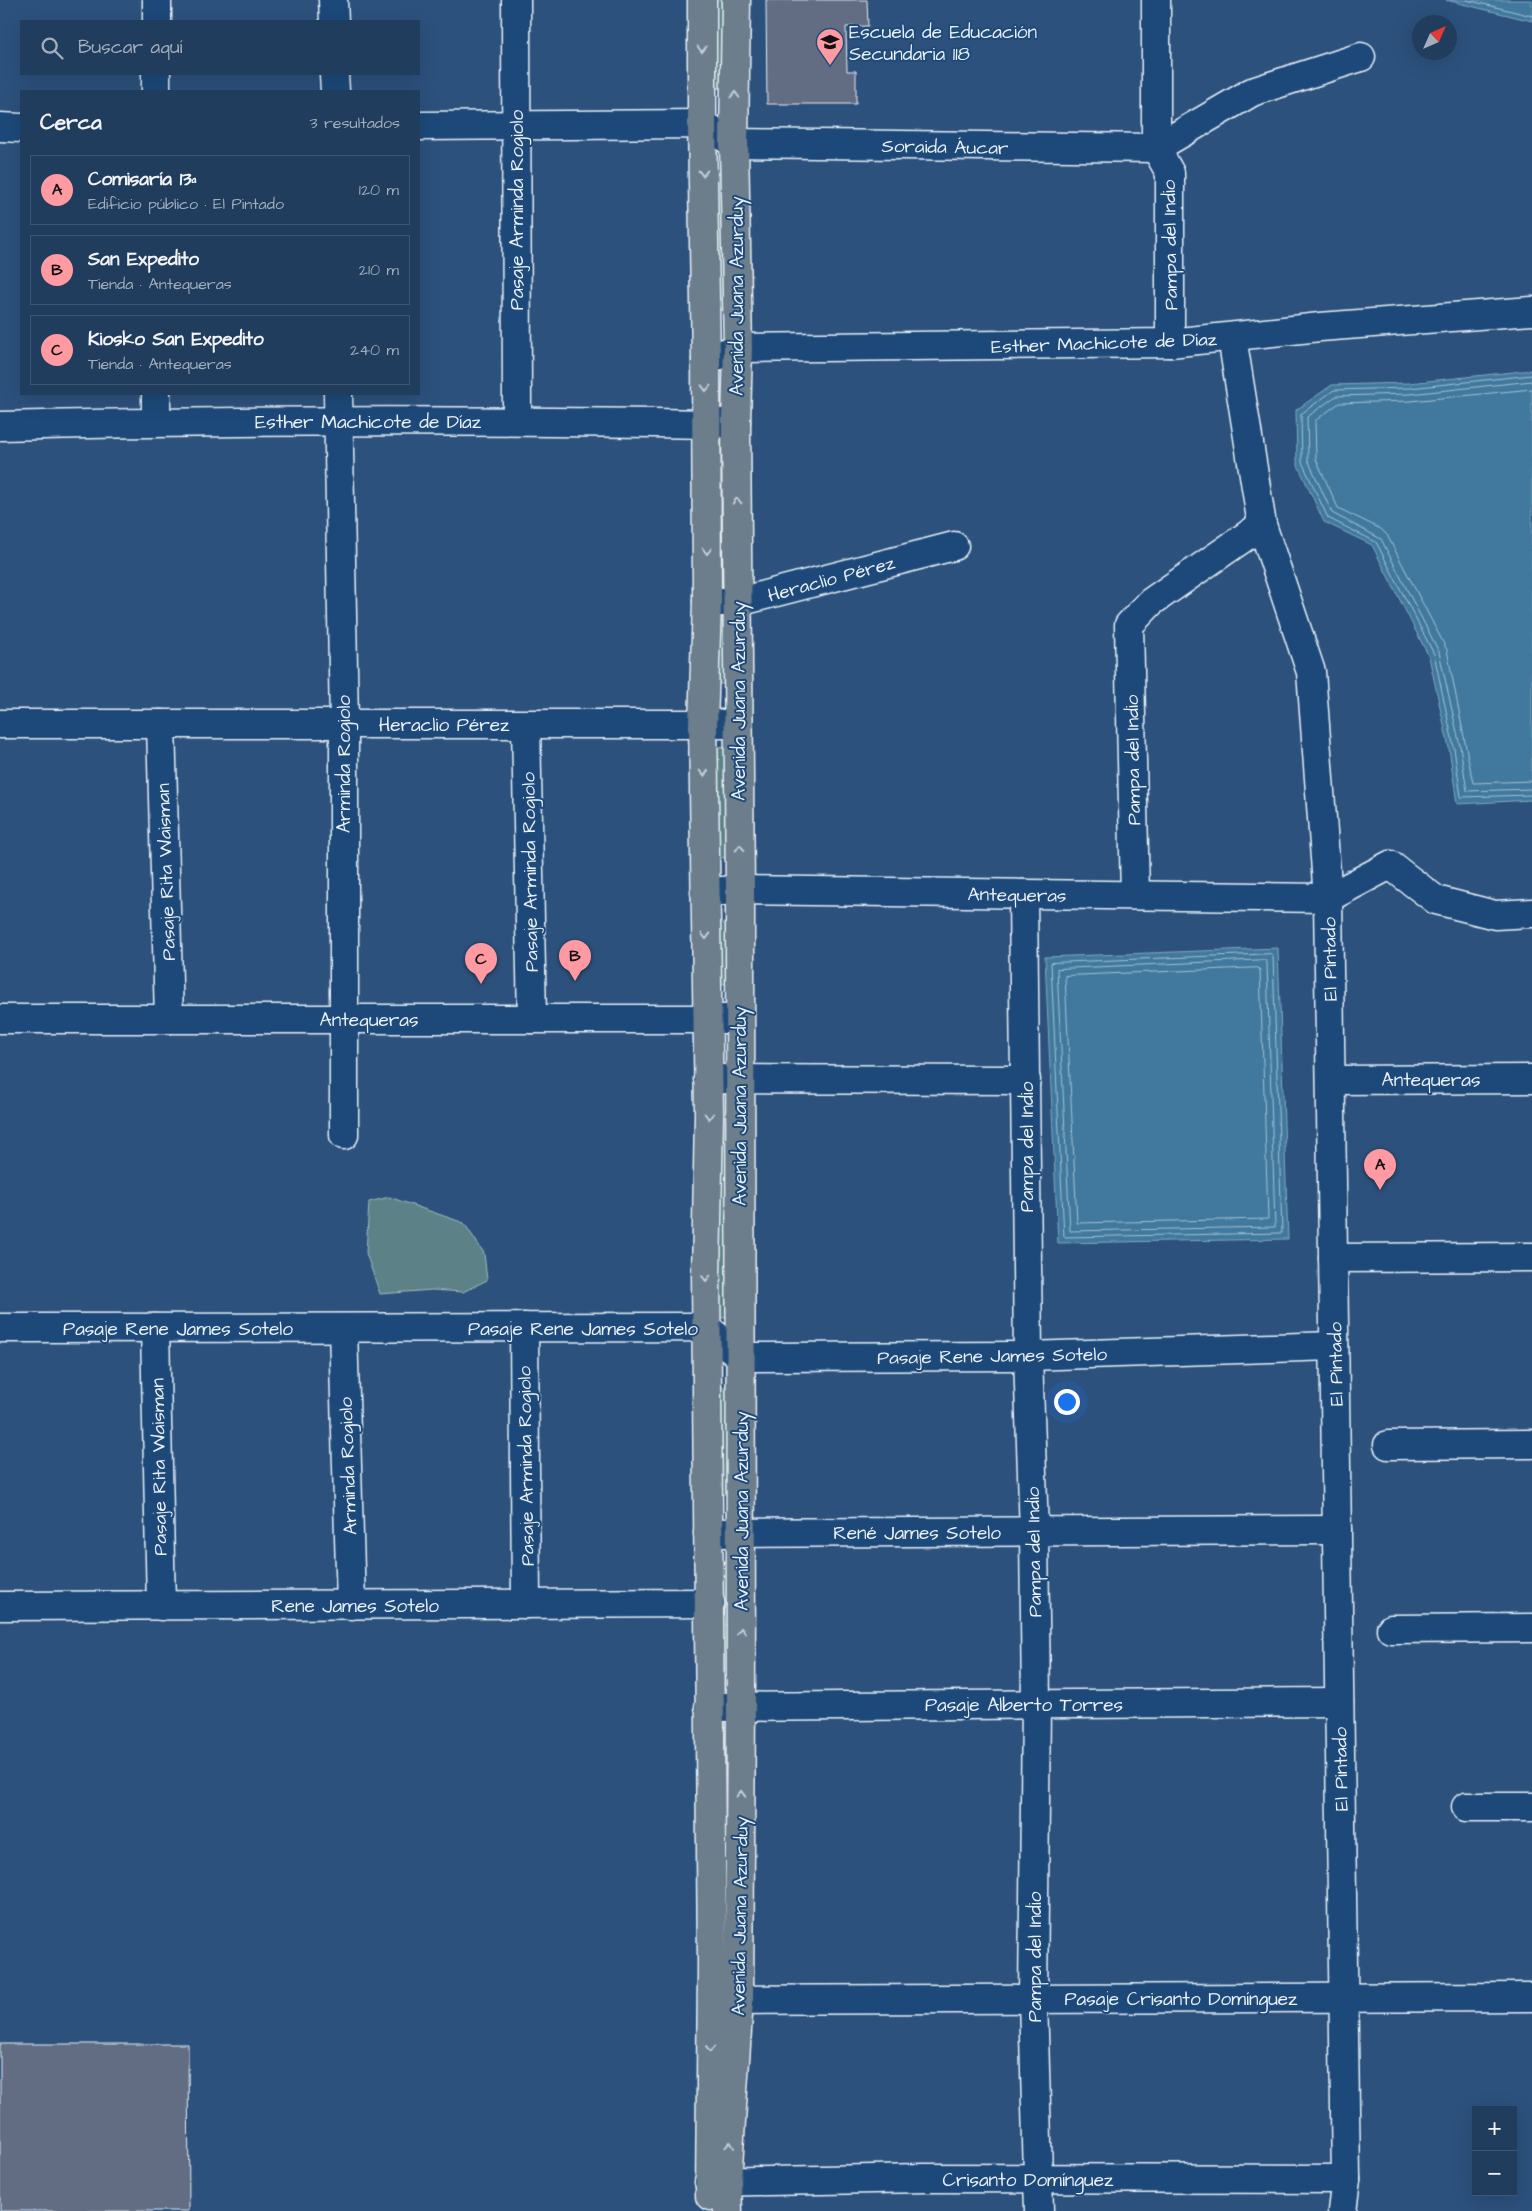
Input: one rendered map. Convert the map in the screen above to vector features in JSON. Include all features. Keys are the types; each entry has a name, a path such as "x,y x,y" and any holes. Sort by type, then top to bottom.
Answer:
{"main road":[{"name":"Avenida Juana Azurduy","path":"702,0 707,602 703,725 708,1020 706,1327 710,1603 709,1706 712,1966 710,2000 718,2182 728,2211"},
{"name":"Avenida Juana Azurduy","path":"710,2211 718,2182 739,2000 741,1357 736,422 738,348 734,144 736,0"}],"street":[{"path":"157,0 157,20"},
{"path":"333,0 334,20"},
{"name":"Pasaje Arminda Rogiolo","path":"516,0 517,420"},
{"name":"Pampa del Indio","path":"1156,0 1156,148 1170,174 1170,343"},
{"path":"1156,148 1252,92 1361,57"},
{"path":"156,75 156,90"},
{"path":"334,75 335,90"},
{"path":"420,126 702,124 734,144"},
{"path":"0,128 20,128"},
{"name":"Soraida Áucar","path":"734,144 1156,148"},
{"name":"Esther Machicote de Díaz","path":"706,360 738,348 1170,343 1232,338 1320,327 1532,311"},
{"name":"El Pintado","path":"1232,338 1262,525 1310,672 1328,898 1346,2179 1342,2211"},
{"path":"156,395 156,422"},
{"name":"Arminda Rogiolo","path":"338,395 344,724 344,1135"},
{"name":"Esther Machicote de Díaz","path":"0,426 156,422 517,420 706,424 736,422"},
{"name":"Pampa del Indio","path":"1135,895 1129,625 1151,602 1262,525"},
{"name":"Heraclio Pérez","path":"707,602 738,602 954,546"},
{"name":"Heraclio Pérez","path":"0,724 738,724"},
{"name":"Pasaje Rita Waisman","path":"161,724 169,1019"},
{"name":"Pasaje Arminda Rogiolo","path":"526,725 532,1019"},
{"path":"1328,898 1390,865 1436,900 1495,915 1532,913"},
{"name":"Antequeras","path":"705,892 740,890 1328,898"},
{"name":"Pampa del Indio","path":"1023,894 1028,1356 1034,1532 1036,1704 1033,1999 1039,2211"},
{"name":"Antequeras","path":"0,1018 739,1019"},
{"path":"708,1079 1026,1080"},
{"name":"Antequeras","path":"1331,1080 1532,1079"},
{"path":"1333,1258 1532,1257"},
{"name":"Pasaje Arminda Rogiolo","path":"524,1327 526,1604"},
{"name":"Pasaje Rene James Sotelo","path":"0,1328 706,1327 741,1357 1028,1356 1334,1346"},
{"name":"Pasaje Rita Waisman","path":"155,1328 161,1606"},
{"name":"Arminda Rogiolo","path":"343,1328 351,1605"},
{"path":"1388,1445 1532,1444"},
{"name":"René James Sotelo","path":"708,1533 1337,1530"},
{"name":"Rene James Sotelo","path":"0,1606 710,1603"},
{"path":"1391,1629 1532,1628"},
{"name":"Pasaje Alberto Torres","path":"709,1706 1339,1702"},
{"path":"1466,1807 1532,1807"},
{"name":"Pasaje Crisanto Domínguez","path":"710,2000 1532,1997"},
{"name":"Crisanto Domínguez","path":"718,2182 1346,2179"}],"green space":[{"path":"714,0 721,0 723,89 715,88"},
{"path":"714,173 725,173 726,310 715,310"},
{"path":"715,452 725,452 726,557 715,557"},
{"path":"716,622 724,622 724,684 715,684"},
{"path":"726,747 727,858 717,858 716,748"},
{"path":"718,923 727,923 726,984 717,984"},
{"path":"719,1116 727,1116 726,1318 719,1318"},
{"path":"389,1197 464,1223 484,1253 487,1280 463,1292 432,1290 380,1294 366,1253 369,1202"},
{"path":"719,1386 727,1387 726,1494 718,1494"},
{"path":"719,1560 728,1561 727,1670 718,1670"},
{"path":"721,1739 729,1739 727,1976 719,1976"}],"water":[{"path":"1446,0 1532,0 1532,21"},
{"path":"1532,370 1532,800 1457,804 1449,748 1429,657 1372,545 1324,522 1297,463 1296,410 1332,385 1409,383"},
{"path":"1278,948 1288,1239 1058,1243 1045,957"}],"building":[{"path":"766,0 867,0 868,26 846,27 847,71 856,71 856,104 767,104"},
{"path":"0,2044 188,2044 189,2211 0,2211"}],"place":[{"name":"Escuela de Educación Secundaria 118","path":"830,66"},
{"name":"San Expedito","path":"575,981"},
{"name":"Kiosko San Expedito","path":"481,984"},
{"name":"Comisaría 13ª","path":"1380,1190"}]}
